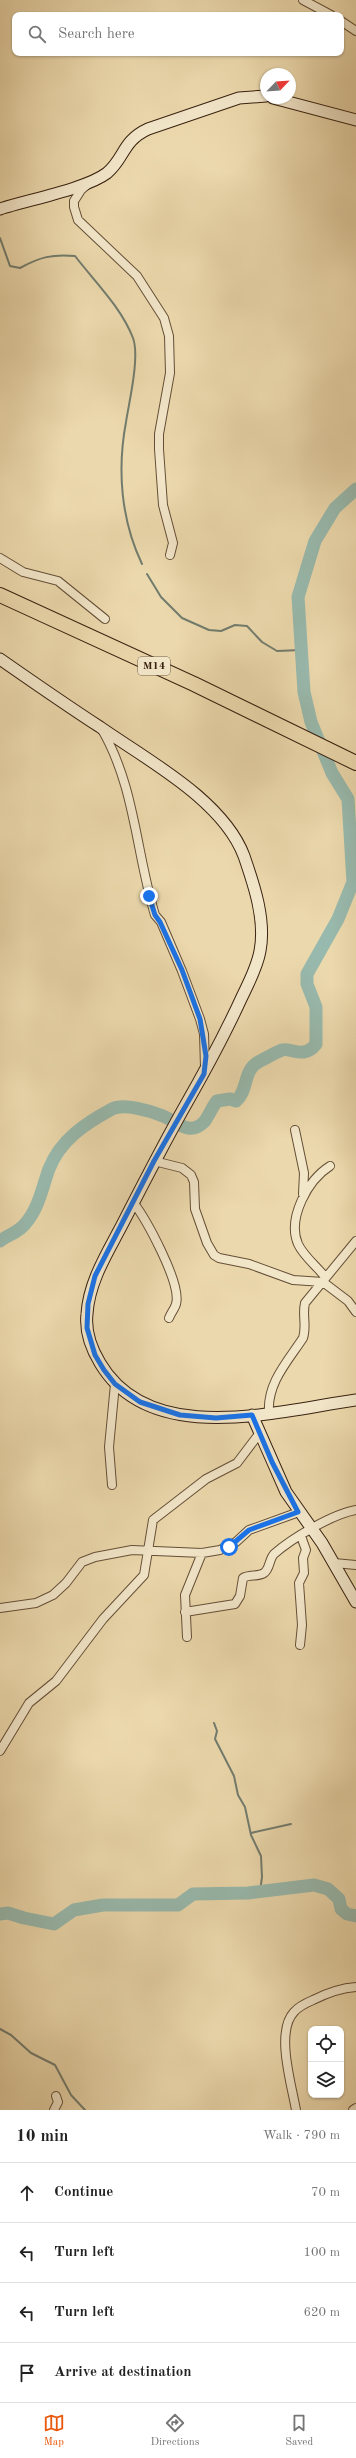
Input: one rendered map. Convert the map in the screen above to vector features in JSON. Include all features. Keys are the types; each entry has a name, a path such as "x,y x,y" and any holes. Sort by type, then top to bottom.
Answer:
{"highway":[{"name":"M14","path":"0,595 356,763"}],"street":[{"path":"303,0 325,12"},
{"path":"344,23 356,31"},
{"path":"170,555 173,543 164,505 159,449 159,434 170,373 169,336 164,318 137,276 78,220 74,207 74,200 81,190 112,168 136,134 148,128 239,98 260,96"},
{"path":"296,104 356,120"},
{"path":"0,209 94,180"},
{"path":"0,558 23,572 58,582 105,619"},
{"path":"0,659 183,785 218,816 238,844 250,877 260,915 260,953 247,987 204,1074 154,1161 95,1276 87,1312 89,1341 95,1355 115,1384 140,1402 180,1415 216,1418 252,1415 356,1400"},
{"path":"100,728 110,744 123,776 155,915 160,922 182,970 202,1027 206,1056 204,1074"},
{"path":"296,1130 304,1173 303,1201"},
{"path":"154,1161 182,1168 191,1175 194,1182 194,1204 207,1243 214,1256 249,1264 293,1280 324,1280"},
{"path":"330,1166 315,1178 303,1201 297,1219 296,1235 298,1243 305,1255 324,1280 348,1301 356,1312"},
{"path":"133,1202 148,1224 166,1263 174,1288 176,1303 169,1318"},
{"path":"269,1412 269,1397 275,1382 303,1338 306,1330 303,1310 305,1303 356,1241"},
{"path":"112,1485 109,1447 115,1384"},
{"path":"252,1415 283,1486 298,1512 312,1529 334,1563 356,1602"},
{"path":"0,1751 29,1702 56,1681 103,1619 144,1575 153,1520 206,1478 237,1463 259,1434"},
{"path":"185,1612 235,1604 240,1596 243,1578 264,1573 271,1557 301,1536 340,1515 356,1510"},
{"path":"0,1608 36,1603 48,1598 66,1583 82,1562 95,1557 132,1550 202,1553 229,1547 249,1530 298,1512"},
{"path":"300,1645 302,1625 299,1583 304,1573 303,1558 306,1550 301,1536"},
{"path":"187,1637 185,1612 188,1585 202,1553"},
{"path":"334,1563 356,1565"},
{"path":"296,2110 289,2081 286,2041 291,2016 300,2007 321,1996 344,1988 356,1987"},
{"path":"54,2110 58,2102 56,2096"}],"waterway":[{"path":"0,238 10,266 20,268 46,257 60,255 75,256 115,305 133,338 135,346 135,368 123,440 122,476 125,512 129,530 142,564"},
{"path":"0,1241 20,1229 30,1218 40,1198 49,1169 60,1149 75,1133 93,1120 117,1107 130,1107 152,1112 188,1128 193,1128 204,1122 217,1101 230,1099 236,1101 243,1091 250,1070 254,1065 282,1050 302,1052 311,1049 316,1044 316,1007 307,984 307,974 338,919 353,882 348,799 332,773 311,722 304,692 298,597 315,541 335,508 356,489"},
{"path":"147,574 161,597 182,618 209,630 221,631 235,625 247,626 262,642 277,651 301,650"},
{"path":"214,1723 217,1731 215,1739 234,1776 238,1795 245,1807 251,1835 261,1856 262,1877 260,1892"},
{"path":"251,1833 291,1824"},
{"path":"0,1914 8,1913 54,1924 74,1910 103,1905 178,1905 193,1894 248,1893 314,1885 328,1889 339,1899 341,1909 347,1914 356,1916"},
{"path":"0,2029 11,2035 31,2053 55,2065 71,2095 85,2110"}],"route":[{"path":"149,896 155,915 164,929 182,970 192,1002 200,1019 204,1034 206,1056 204,1074 154,1161 95,1276 88,1304 87,1328 89,1341 104,1370 115,1384 127,1395 140,1402 152,1408 180,1415 216,1418 252,1415 259,1434 286,1492 298,1512 249,1530 229,1547"}]}
